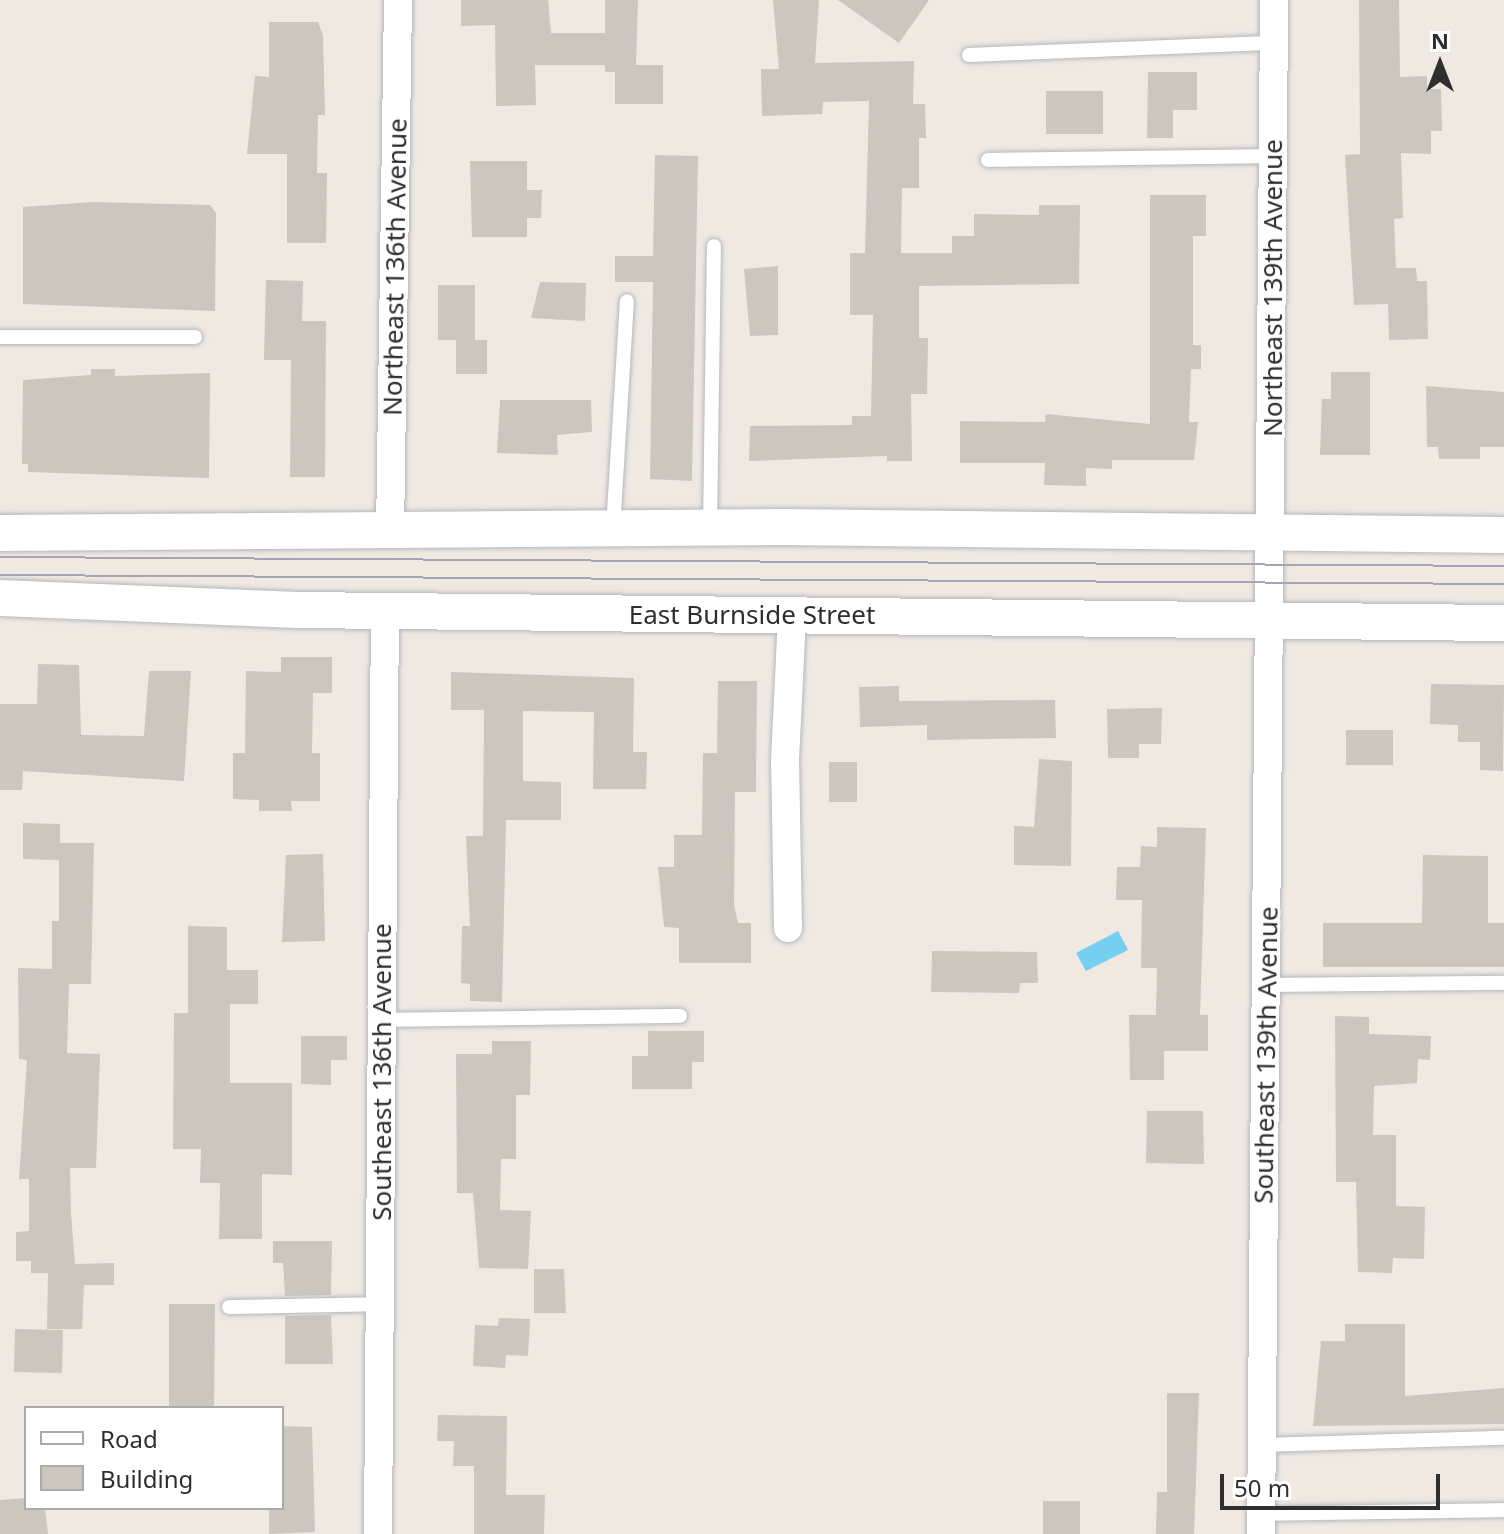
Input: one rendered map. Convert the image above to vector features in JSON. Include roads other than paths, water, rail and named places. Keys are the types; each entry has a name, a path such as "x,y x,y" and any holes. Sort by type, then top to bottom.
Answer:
{"street":[{"name":"Northeast 136th Avenue","path":"390,533 398,0"},
{"name":"Northeast 139th Avenue","path":"1273,576 1274,0"},
{"path":"0,533 390,533 710,528 1504,535"},
{"name":"Southeast 139th Avenue","path":"1261,1524 1273,576"},
{"name":"East Burnside Street","path":"0,598 385,611 1504,623"},
{"name":"Southeast 136th Avenue","path":"378,1534 385,611"},
{"path":"788,928 785,760 792,615"}],"lane":[{"path":"969,55 1274,43"},
{"path":"988,160 1272,156"},
{"path":"710,528 714,246"},
{"path":"613,529 627,301"},
{"path":"0,337 195,337"},
{"path":"1267,985 1504,983"},
{"path":"382,1020 680,1016"},
{"path":"229,1307 380,1304"},
{"path":"1261,1445 1504,1438"},
{"path":"1261,1524 1504,1510"}],"water":[{"path":"1118,931 1128,950 1086,971 1076,953"}],"tram line":[{"path":"0,557 1504,566"},
{"path":"0,575 1504,584"}]}
